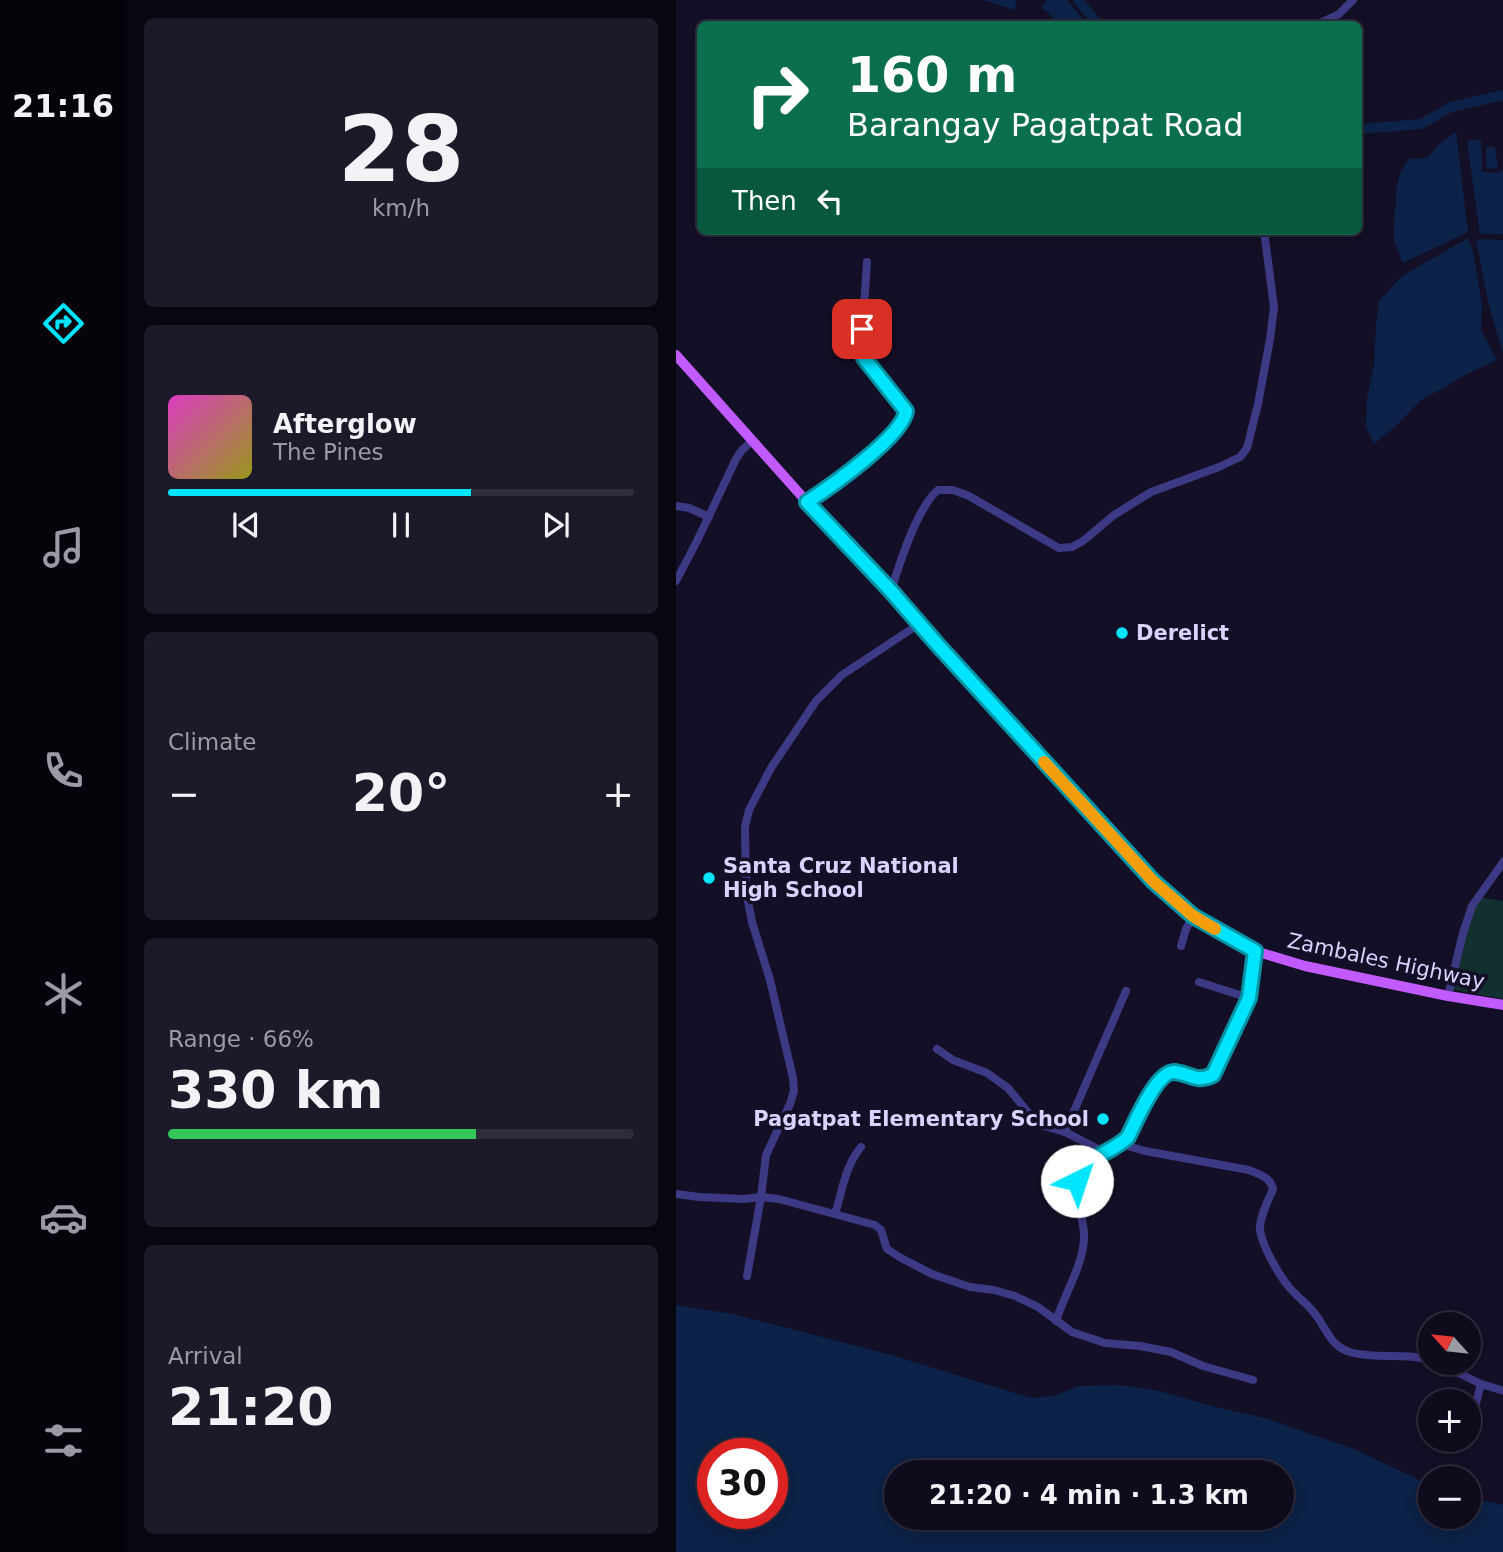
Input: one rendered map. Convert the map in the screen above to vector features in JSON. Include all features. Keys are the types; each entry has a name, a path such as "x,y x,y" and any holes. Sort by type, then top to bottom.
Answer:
{"main road":[{"name":"Zambales Highway","path":"676,355 1149,877 1193,916 1255,951 1305,965 1448,996 1504,1005"}],"street":[{"path":"1324,21 1339,14 1353,0"},
{"path":"891,591 912,531 928,501 938,491 953,490 969,496 1059,548 1066,549 1083,541 1114,515 1151,492 1240,457 1247,448 1258,404 1274,307 1265,235"},
{"path":"807,502 858,466 890,436 906,416 906,411 861,351 867,262"},
{"path":"676,581 736,459 752,441"},
{"path":"676,506 689,508 709,517"},
{"path":"747,1276 766,1155 794,1091 770,980 752,922 746,891 745,827 749,810 771,768 815,701 842,675 919,624"},
{"path":"1448,996 1472,906 1504,861"},
{"path":"1181,946 1193,916"},
{"path":"1056,1321 1083,1253 1085,1234 1077,1195 1079,1174 1093,1159 1128,1137 1164,1076 1177,1072 1199,1080 1213,1075 1249,998 1255,951"},
{"path":"1199,982 1249,998"},
{"path":"1065,1132 1126,991"},
{"path":"937,1049 953,1060 987,1073 1008,1088 1035,1121 1065,1132 1106,1153"},
{"path":"1122,1143 1153,1153 1249,1170 1265,1177 1273,1189 1260,1226 1260,1234 1288,1287 1318,1316 1330,1338 1337,1346 1352,1353 1418,1357"},
{"path":"835,1214 848,1170 860,1147"},
{"path":"676,1194 699,1198 779,1199 875,1225 881,1230 888,1249 893,1254 932,1274 969,1287 1015,1296 1038,1307 1072,1332 1105,1343 1171,1352 1203,1366 1253,1380"},
{"path":"1465,1376 1504,1391"},
{"path":"1480,1389 1481,1384"}],"green space":[{"path":"1479,897 1503,901 1503,999 1454,990 1465,935"}],"water":[{"path":"983,0 1016,0 1015,10"},
{"path":"1047,0 1067,0 1084,21 1054,21 1041,8"},
{"path":"1456,132 1468,232 1403,263 1394,241 1397,185 1401,171 1409,159 1427,158 1437,146"},
{"path":"1481,139 1482,172 1496,173 1503,170 1503,234 1480,234 1467,141"},
{"path":"1486,147 1495,147 1498,168 1487,169"},
{"path":"1468,238 1473,251 1482,305 1481,330 1497,360 1420,401 1374,444 1366,427 1367,398 1374,366 1379,301 1402,276"},
{"path":"1476,239 1503,240 1503,353 1489,306"},
{"path":"676,1305 733,1314 888,1354 1031,1398 1054,1396 1079,1386 1118,1385 1155,1390 1265,1418 1354,1449 1418,1479 1418,1529 1481,1529 1481,1500 1503,1505 1503,1552 676,1552"}],"waterway":[{"path":"1078,0 1096,21"},
{"path":"1362,129 1421,124 1451,107 1504,95"}],"slow traffic":[{"path":"1044,762 1153,881 1193,916 1215,929"}],"place":[{"name":"Derelict","path":"1122,633"},
{"name":"Santa Cruz National High School","path":"709,878"},
{"name":"Pagatpat Elementary School","path":"1103,1119"}],"route":[{"path":"862,329 861,351 864,358 906,411 906,416 890,436 858,466 807,502 1153,881 1193,916 1255,951 1249,998 1213,1075 1199,1080 1177,1072 1164,1076 1128,1137 1087,1164 1077,1181"}]}
